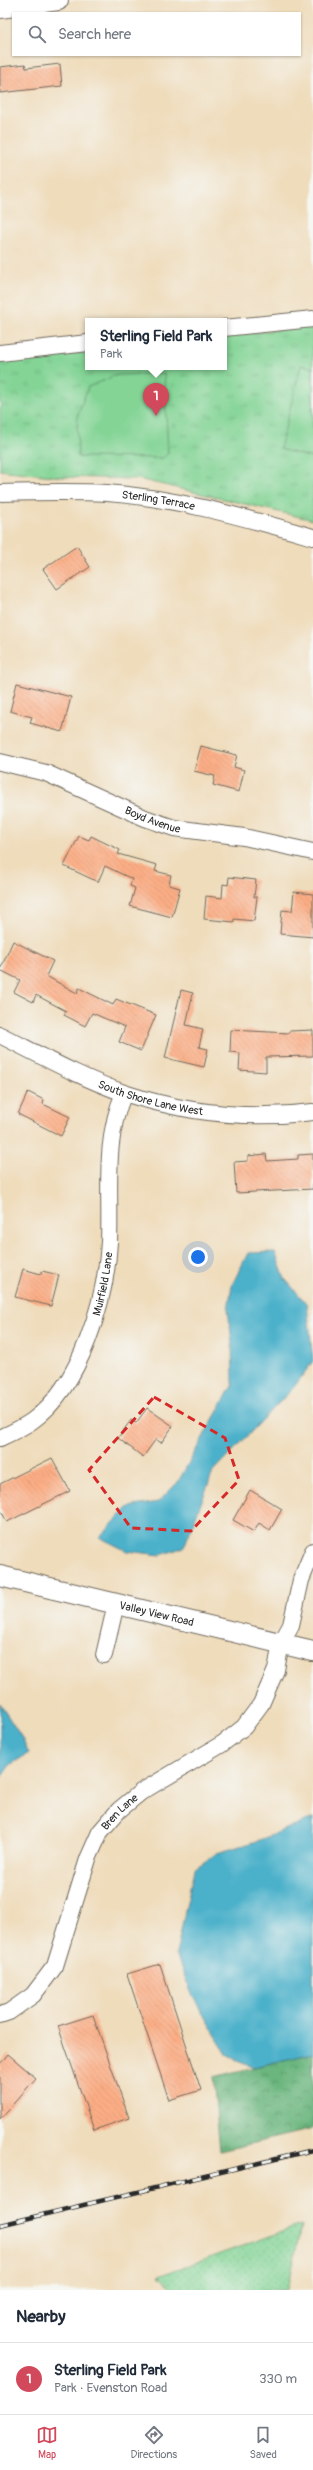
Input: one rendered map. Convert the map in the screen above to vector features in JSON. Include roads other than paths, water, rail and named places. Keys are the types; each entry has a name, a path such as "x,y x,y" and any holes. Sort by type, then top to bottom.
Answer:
{"street":[{"path":"0,8 58,0"},
{"path":"227,328 313,319"},
{"path":"0,353 85,343"},
{"name":"Sterling Terrace","path":"0,493 108,493 165,501 237,516 313,537"},
{"name":"Boyd Avenue","path":"0,762 46,773 145,818 174,828 244,837 313,852"},
{"name":"South Shore Lane West","path":"0,1035 71,1071 124,1093 180,1108 237,1115 313,1112"},
{"name":"Muirfield Lane","path":"0,1438 32,1421 52,1403 69,1380 88,1337 102,1290 109,1243 108,1164 111,1133 124,1093"},
{"path":"281,1643 290,1624 301,1580 313,1550"},
{"name":"Valley View Road","path":"0,1576 313,1651"},
{"path":"104,1655 116,1604"},
{"name":"Bren Lane","path":"0,2015 9,2012 32,1995 56,1966 88,1859 100,1832 119,1810 141,1792 222,1744 244,1727 261,1704 276,1670 281,1643"}],"water":[{"path":"275,1252 285,1279 307,1304 313,1361 294,1387 213,1472 184,1547 161,1555 127,1551 99,1537 129,1507 158,1502 178,1482 233,1384 232,1343 228,1309 232,1285 248,1253"},
{"path":"0,1704 22,1738 29,1753 10,1765 0,1779"},
{"path":"313,1818 313,2053 254,2067 228,2056 193,1997 176,1954 194,1869 217,1853 257,1841"}],"railway":[{"path":"0,2225 313,2150"}],"place":[{"name":"Sterling Field Park","path":"156,416"}]}
